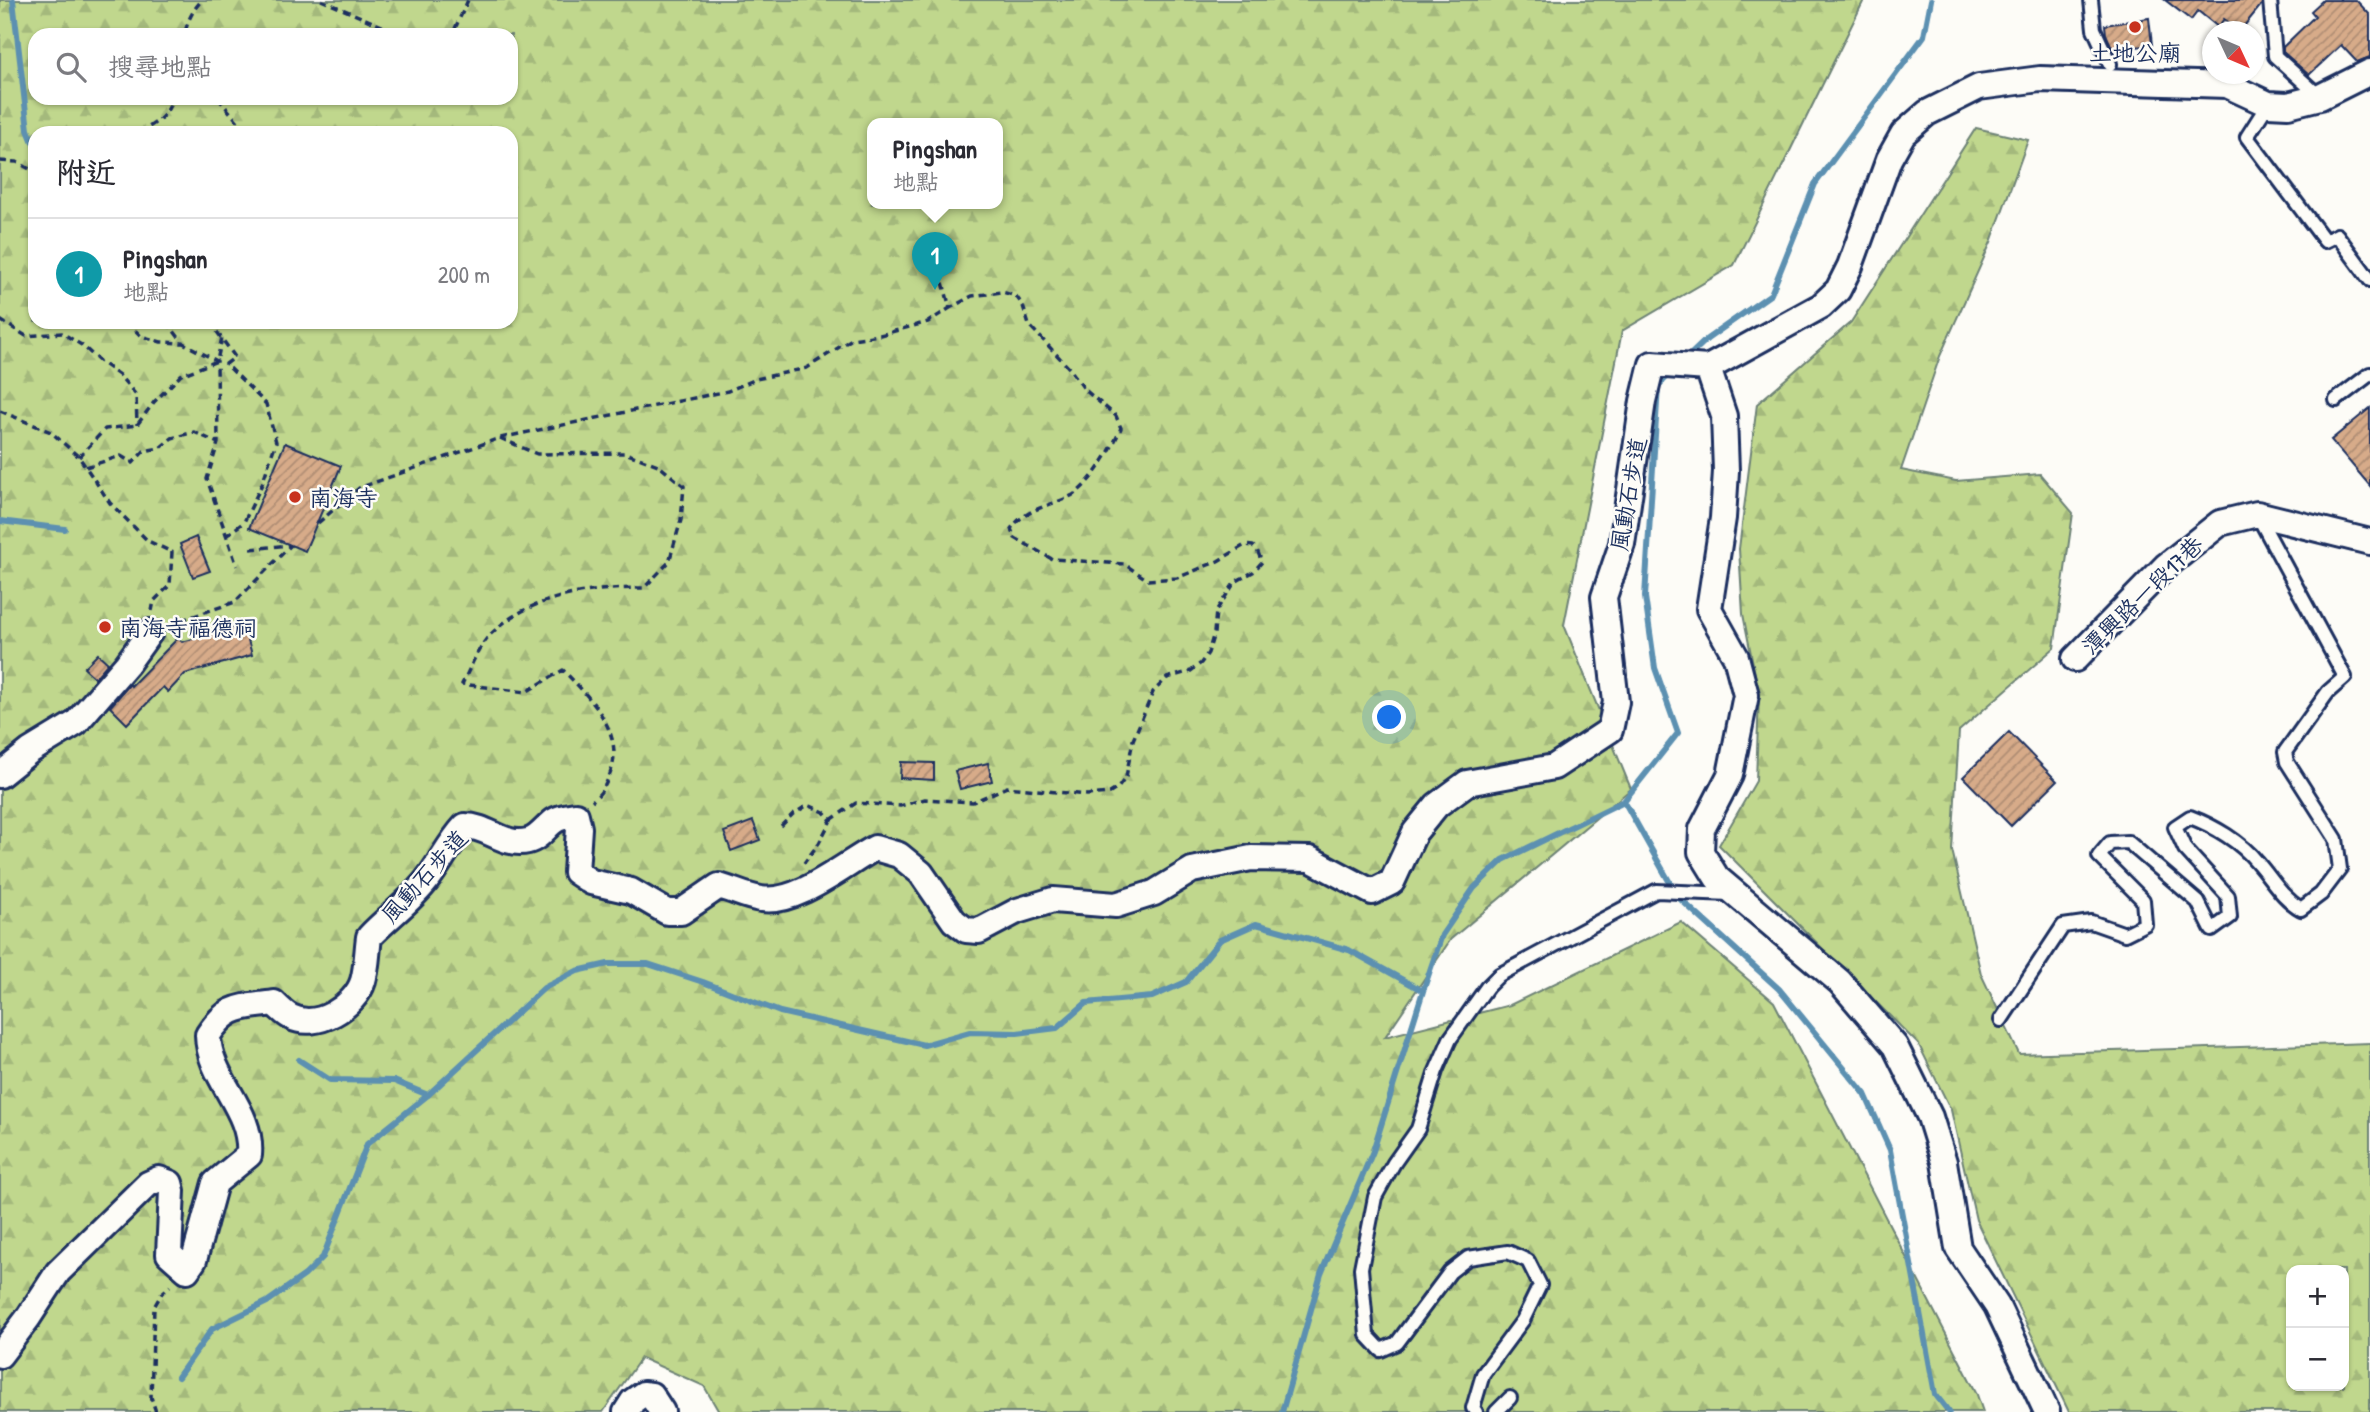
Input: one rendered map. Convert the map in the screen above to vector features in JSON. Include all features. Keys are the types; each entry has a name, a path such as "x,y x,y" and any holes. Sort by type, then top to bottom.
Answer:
{"street":[{"path":"2048,1412 1997,1306 1958,1248 1944,1162 1930,1118 1895,1046 1840,982 1717,878 1701,852 1702,829 1730,775 1746,695 1736,657 1709,609 1723,518 1726,471 1724,416 1708,368 1821,306 1838,290 1850,266 1889,159 1903,134 1927,113 1979,87 2040,79 2227,85 2268,104 2288,105 2320,97 2370,72"},
{"name":"風動石步道","path":"187,1270 194,1260 215,1184 249,1155 250,1140 237,1107 212,1062 208,1048 208,1035 219,1017 233,1009 274,1003 291,1017 308,1021 338,1013 351,1003 363,982 369,937 402,909 427,880 455,836 465,826 478,826 495,837 514,842 531,841 557,819 576,815 579,828 576,872 591,882 631,891 667,912 681,912 719,886 763,900 778,898 818,885 875,848 899,855 921,873 954,921 966,930 979,931 1017,911 1053,900 1116,905 1154,893 1192,870 1251,858 1310,859 1373,892 1392,882 1415,832 1437,805 1467,783 1554,768 1609,730 1616,702 1604,597 1622,544 1643,401 1652,364 1708,368"},
{"name":"潭興路一段17巷","path":"2076,659 2166,566 2220,523 2257,514 2370,542"},
{"path":"0,775 30,751 76,723 127,664 150,632"},
{"path":"0,1354 29,1318 58,1272 148,1184 159,1179 170,1183 172,1191 169,1254 187,1270"},
{"path":"626,1412 633,1401 643,1394 651,1395 662,1412"}],"lane":[{"path":"2091,0 2094,29 2110,64"},
{"path":"2270,0 2275,56 2320,97"},
{"path":"2268,104 2247,137 2325,241 2337,235 2370,280"},
{"path":"2336,400 2370,374"},
{"path":"2001,1020 2063,926 2091,922 2125,934 2146,924 2143,900 2099,856 2110,843 2128,842 2198,902 2212,930 2230,917 2228,896 2185,849 2175,827 2190,817 2211,824 2255,859 2288,902 2301,909 2321,894 2340,869 2336,839 2287,762 2286,752 2328,692 2345,677 2257,514"},
{"path":"1476,1412 1473,1408 1483,1374 1523,1320 1540,1285 1528,1261 1508,1252 1468,1258 1450,1272 1397,1343 1381,1350 1367,1335 1361,1268 1374,1198 1418,1129 1436,1071 1450,1039 1487,987 1499,975 1656,891 1736,894"},
{"path":"1496,1412 1510,1398"}],"path":[{"path":"186,28 191,14 202,0"},
{"path":"321,0 387,28"},
{"path":"455,28 468,0"},
{"path":"150,126 162,119 171,105"},
{"path":"223,105 239,126"},
{"path":"0,162 17,162 28,168"},
{"path":"938,264 950,308"},
{"path":"317,523 359,488 500,438 728,391 757,379 807,368 852,339 928,322 972,296 1002,292 1016,296 1023,306 1028,325 1070,369 1085,390 1116,416 1121,428 1096,470 1075,494 1023,515 1011,529 1015,538 1052,559 1124,564 1149,580 1177,578 1218,561 1245,545 1253,546 1261,555 1262,562 1253,572 1235,582 1216,611 1214,633 1208,653 1201,663 1191,671 1167,678 1153,692 1133,740 1126,777 1118,788 1110,793 1087,795 1007,787 973,802 925,799 900,806 856,803 831,820 803,865"},
{"path":"0,320 26,336 62,333 83,346 119,375 136,395 137,425"},
{"path":"134,329 141,336 161,342 183,343"},
{"path":"172,329 183,343 217,361"},
{"path":"216,329 234,357 226,364 266,404 276,442 262,484 244,522 226,536"},
{"path":"222,337 217,361 218,443 207,479 237,566"},
{"path":"79,457 105,429 137,425 154,402 181,375 217,361"},
{"path":"0,411 51,432 79,457 110,503 148,541 172,552 170,585 153,601 150,632 235,602 291,545 251,549"},
{"path":"86,467 121,456 133,463 144,451 160,448 172,438 194,432 218,443"},
{"path":"500,438 537,454 625,453 658,465 684,486 681,520 669,562 644,588 609,588 551,599 516,615 490,634 462,684 526,692 563,670 592,701 611,730 614,763 603,793 576,815"},
{"path":"781,826 793,814 808,805 824,812 831,820"},
{"path":"156,1412 151,1397 154,1307 162,1293 187,1270"}],"green space":[{"path":"0,0 1864,0 1734,265 1622,331 1564,625 1631,789 1451,939 1385,1037 1510,1005 1681,922 1774,1002 1976,1392 1983,1412 719,1412 704,1386 641,1358 603,1412 0,1412"},
{"path":"1976,128 2028,140 1991,242 1940,356 1901,470 1956,481 2040,474 2073,513 2054,648 1959,731 1952,850 1981,974 2019,1054 2370,1043 2370,1412 2069,1412 1976,1220 1951,1110 1919,1045 1719,845 1756,781 1759,694 1743,614 1739,549 1757,404 1851,322"}],"building":[{"path":"2165,0 2261,0 2262,4 2248,21 2210,21 2198,11 2191,20"},
{"path":"2323,0 2356,0 2370,15 2370,57 2357,62 2341,45 2309,75 2283,52 2283,47 2315,16 2311,11"},
{"path":"2149,18 2152,45 2113,50 2105,25"},
{"path":"2370,408 2370,486 2331,440"},
{"name":"南海寺","path":"285,443 341,466 305,551 249,528"},
{"path":"196,537 210,571 193,577 180,544"},
{"path":"244,625 252,655 185,674 168,692 163,687 127,724 110,707 178,638 182,642"},
{"path":"98,654 108,663 95,678 84,668"},
{"path":"2009,732 2057,781 2011,826 1963,777"},
{"path":"901,762 934,763 934,780 900,778"},
{"path":"988,763 992,781 960,789 955,771"},
{"path":"753,821 760,840 731,851 724,832"}],"waterway":[{"path":"13,0 28,130"},
{"path":"1686,359 1707,339 1771,294 1815,184 1924,36 1931,0"},
{"path":"1282,1412 1321,1274 1373,1151 1442,935 1474,888 1503,860 1624,801 1678,733 1655,668 1645,597 1658,386 1673,371"},
{"path":"0,521 65,529"},
{"path":"1624,801 1678,897 1779,989 1865,1094 1890,1150 1935,1394 1949,1412"},
{"path":"178,1377 212,1329 267,1302 305,1275 323,1257 367,1144 428,1095 544,988 577,971 608,964 648,964 780,1012 924,1045 970,1032 1017,1033 1057,1028 1086,1003 1152,997 1186,982 1220,940 1256,924 1349,950 1423,991"},
{"path":"299,1060 330,1080 394,1081 428,1095"}],"place":[{"name":"土地公廟","path":"2135,27"},
{"name":"Pingshan","path":"935,290"},
{"name":"南海寺","path":"295,497"},
{"name":"南海寺福德祠","path":"105,627"}]}
